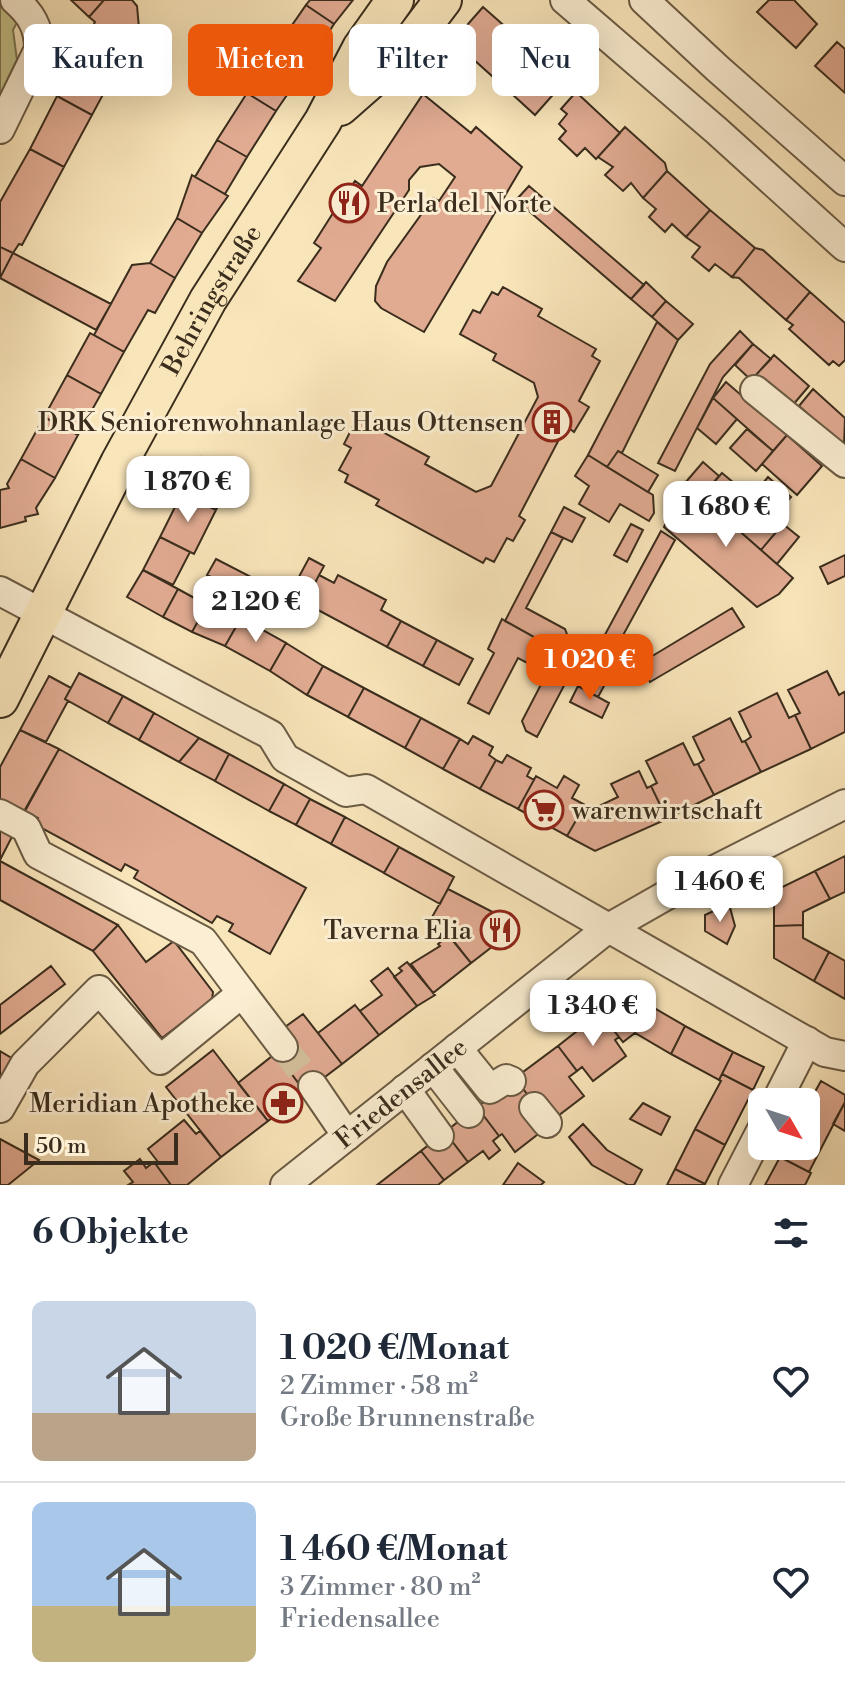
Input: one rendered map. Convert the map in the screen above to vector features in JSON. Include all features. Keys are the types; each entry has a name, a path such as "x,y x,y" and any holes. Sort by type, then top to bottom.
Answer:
{"main road":[{"name":"Behringstraße","path":"0,699 119,463 203,309 323,121 361,48 395,0"},
{"name":"Behringstraße","path":"323,121 406,49 443,0"}],"street":[{"path":"0,129 39,49 39,35 33,18 15,0"},
{"path":"565,0 845,247"},
{"path":"644,0 845,181"},
{"path":"755,390 845,463"},
{"path":"0,591 271,735 285,758 346,792 366,789 825,1052 845,1056"},
{"name":"Friedensallee","path":"285,1185 607,929 692,881 845,804"},
{"path":"0,814 26,828 38,854 203,941 283,1047"},
{"path":"0,1108 25,1064 99,990 160,1060 242,993"},
{"path":"783,1088 807,1041"},
{"path":"457,1048 490,1089 506,1079 511,1081"},
{"path":"433,1067 469,1113"},
{"path":"313,1086 347,1136"},
{"path":"405,1089 439,1136"},
{"path":"733,1185 748,1156"}],"shaded area":[{"path":"0,5 18,20 13,30 17,60 0,95"}],"building":[{"path":"71,0 104,0 89,17"},
{"path":"104,0 132,0 137,6 139,24 94,24 89,17"},
{"path":"310,0 353,0 334,24 306,5"},
{"path":"769,0 794,0 817,24 796,48 757,12"},
{"path":"306,5 334,24 333,26 293,24"},
{"path":"483,7 502,24 492,24 492,76 476,62 476,24 468,24"},
{"path":"837,42 845,49 845,93 815,66"},
{"path":"57,96 102,96 92,115"},
{"path":"57,96 92,115 64,167 30,149"},
{"path":"245,96 252,96 276,111 247,157 217,140"},
{"path":"252,96 286,96 276,111"},
{"path":"422,96 471,133 476,127 522,167 424,332 381,308 375,301 376,286 387,262 433,198 439,201 455,177 439,164 420,167 409,180 409,190 335,301 298,281 321,248 314,243 333,213 355,181 362,186"},
{"path":"514,96 552,96 535,115"},
{"path":"572,96 580,96 620,133 596,159 585,148 577,156 559,139 566,131 559,124 567,114 561,109"},
{"path":"625,127 665,163 667,171 643,198 631,183 623,191 605,175 613,167 598,157"},
{"path":"217,140 247,157 225,194 195,177"},
{"path":"30,149 64,167 22,245 19,244 13,253 0,247 0,202"},
{"path":"667,171 710,210 686,237 672,224 665,232 649,217 656,209 643,198"},
{"path":"192,175 228,196 202,233 177,218"},
{"path":"529,186 644,285 631,299 516,200"},
{"path":"710,210 755,248 732,277 715,264 709,271 692,257 700,247 686,237"},
{"path":"177,218 202,233 175,278 150,263"},
{"path":"0,247 13,253 0,278"},
{"path":"755,248 763,250 810,292 786,320 739,278 732,277"},
{"path":"13,253 111,304 96,330 0,278"},
{"path":"150,263 175,278 155,313 148,310 124,352 94,335 132,265"},
{"path":"646,282 666,301 652,317 631,299"},
{"name":"DRK Seniorenwohnanlage Haus Ottensen","path":"503,287 542,309 538,316 596,349 592,356 600,361 579,401 589,407 574,432 566,426 519,516 525,520 513,541 507,538 494,562 486,558 483,563 376,505 379,500 345,482 348,475 339,470 351,448 344,444 357,418 429,457 425,464 476,492 491,486 538,397 534,383 493,360 496,354 460,334 473,310 480,313 492,292 498,295"},
{"path":"810,292 845,323 845,360 839,366 833,361 829,365 789,329 793,325 786,320"},
{"path":"666,301 693,324 678,340 652,317"},
{"path":"657,322 678,340 622,453 618,451 607,467 588,455"},
{"path":"740,331 753,344 723,377 675,471 658,463 710,364"},
{"path":"90,333 124,352 101,394 67,375"},
{"path":"753,344 771,359 751,380 735,365"},
{"path":"774,355 809,386 792,406 756,375"},
{"path":"67,375 101,394 78,435 44,417"},
{"path":"726,382 787,435 773,451 713,398"},
{"path":"813,389 845,418 844,446 799,406"},
{"path":"713,398 737,419 716,444 697,428"},
{"path":"44,417 78,435 55,478 21,459"},
{"path":"747,429 773,451 756,471 730,448"},
{"path":"787,435 822,466 797,495 762,464"},
{"path":"618,451 658,475 648,492 607,467"},
{"path":"588,455 653,495 654,513 649,521 620,504 609,522 579,504 589,486 575,476"},
{"path":"201,457 234,475 216,510 182,493"},
{"path":"21,459 55,478 36,508 38,514 25,517 26,521 0,528 0,490 9,488 7,484"},
{"path":"703,462 719,476 701,497 685,483"},
{"path":"722,473 783,524 761,550 701,497"},
{"path":"768,477 791,497 774,516 751,498"},
{"path":"685,483 793,578 779,594 757,607 664,527"},
{"path":"182,493 216,510 194,554 160,537"},
{"path":"564,507 585,518 572,542 551,532"},
{"path":"631,524 643,530 627,562 614,555"},
{"path":"783,524 799,537 777,564 761,550"},
{"path":"661,531 675,540 609,661 595,653"},
{"path":"551,532 563,538 526,608 565,629 577,661 505,621"},
{"path":"160,537 190,552 173,585 143,570"},
{"path":"845,555 845,576 828,584 820,567"},
{"path":"309,558 324,566 294,622 279,614"},
{"path":"216,559 255,579 246,595 207,575"},
{"path":"143,570 178,589 163,617 127,597"},
{"path":"319,575 334,583 338,575 386,600 381,610 401,621 387,647 305,603"},
{"path":"178,589 207,605 192,632 163,617"},
{"path":"207,605 241,618 225,646 192,632"},
{"path":"732,608 744,627 650,682 639,664"},
{"path":"241,618 286,643 270,671 225,646"},
{"path":"502,619 577,661 537,737 526,731 522,721 547,673 518,658 489,714 468,703 494,653 488,649"},
{"path":"401,621 437,640 423,666 387,647"},
{"path":"437,640 473,659 459,685 423,666"},
{"path":"286,643 323,666 307,695 270,671"},
{"path":"595,653 616,664 598,697 578,686"},
{"path":"323,666 364,688 348,717 307,695"},
{"path":"827,671 839,695 844,692 845,695 845,732 811,749 795,715 800,713 788,690"},
{"path":"79,673 123,696 108,723 65,699"},
{"path":"49,676 71,688 65,699 68,701 46,742 20,730"},
{"path":"578,686 609,703 602,718 570,702"},
{"path":"364,688 421,718 405,748 348,717"},
{"path":"777,693 789,718 795,715 811,749 761,772 745,741 751,737 739,712"},
{"path":"123,696 154,713 139,740 108,723"},
{"path":"154,713 199,738 179,762 139,740"},
{"path":"421,718 460,739 443,769 405,748"},
{"path":"730,718 761,772 714,795 698,764 704,760 693,737"},
{"path":"20,730 59,749 22,815 0,807 0,767"},
{"path":"473,736 493,747 489,755 496,760 480,789 443,769 460,739 468,744"},
{"path":"199,738 229,754 215,781 179,762"},
{"path":"683,743 714,795 667,819 651,786 657,783 646,761"},
{"path":"59,749 306,888 270,954 229,931 233,924 217,916 212,923 134,878 138,871 125,864 121,871 34,824 38,818 25,811"},
{"path":"229,754 284,784 269,811 215,781"},
{"path":"507,755 531,768 527,776 534,780 518,809 480,789 496,760 502,763"},
{"path":"639,771 647,788 651,786 667,819 595,851 567,836 585,805 593,809 618,797 611,784"},
{"path":"536,776 557,788 564,776 579,785 572,798 585,805 567,836 518,809"},
{"path":"284,784 310,799 296,825 269,811"},
{"path":"310,799 345,817 331,844 296,825"},
{"path":"345,817 399,847 384,873 331,844"},
{"path":"0,823 15,831 0,860"},
{"path":"399,847 454,877 440,904 384,873"},
{"path":"845,856 845,892 830,899 815,871"},
{"path":"0,861 118,925 93,951 0,900"},
{"path":"815,871 830,899 803,912 803,925 774,926 774,891"},
{"path":"448,889 508,920 510,933 471,963 453,941 455,930 432,917"},
{"path":"729,904 735,926 727,944 705,931 705,915"},
{"path":"118,925 146,962 174,941 213,992 212,1000 162,1038 93,951"},
{"path":"803,925 803,938 829,952 814,981 774,958 774,926"},
{"path":"449,935 471,963 433,993 411,964 440,946 438,944"},
{"path":"829,952 845,961 845,999 814,981"},
{"path":"407,962 435,995 417,1006 394,977"},
{"path":"51,966 65,984 0,1034 0,1005"},
{"path":"388,968 417,1006 379,1035 360,1011 382,995 371,981"},
{"path":"627,992 685,1026 671,1054 635,1033 623,1042 600,1013"},
{"path":"355,1005 379,1035 342,1064 318,1033"},
{"path":"600,1013 619,1037 615,1040 626,1056 593,1081 582,1067 577,1071 558,1046"},
{"path":"303,1014 342,1064 305,1092 276,1053 278,1032"},
{"path":"685,1026 733,1052 719,1080 671,1054"},
{"path":"558,1046 577,1071 569,1077 584,1096 554,1119 536,1106 515,1078"},
{"path":"213,1050 268,1121 221,1157 166,1087"},
{"path":"0,1051 15,1060 0,1089"},
{"path":"733,1052 764,1067 754,1088 722,1074"},
{"path":"276,1053 305,1092 268,1121 238,1083"},
{"path":"722,1074 749,1088 748,1100 725,1145 695,1129"},
{"path":"515,1078 536,1106 546,1128 515,1152 477,1107"},
{"path":"821,1081 845,1095 845,1102 820,1151 820,1088 817,1088"},
{"path":"845,1102 845,1131 833,1124"},
{"path":"643,1103 670,1117 661,1135 630,1119"},
{"path":"477,1107 499,1136 493,1141 500,1150 489,1159 483,1151 468,1162 445,1132"},
{"path":"184,1120 196,1134 200,1131 221,1157 187,1185 171,1185 148,1149"},
{"path":"583,1124 607,1150 642,1170 634,1185 628,1185 592,1165 569,1137"},
{"path":"695,1129 725,1145 705,1184 675,1169"},
{"path":"445,1132 468,1162 444,1180 421,1151"},
{"path":"0,1139 39,1160 8,1185 0,1185"},
{"path":"421,1151 444,1180 438,1185 377,1185"},
{"path":"140,1159 146,1168 154,1162 171,1185 128,1185 133,1182 124,1171"},
{"path":"778,1160 786,1160 811,1173 805,1185 765,1185"},
{"path":"786,1160 815,1160 809,1172"},
{"path":"518,1163 544,1182 541,1185 503,1185"},
{"path":"675,1169 705,1184 705,1185 667,1185"}],"tunnel":[{"path":"283,1047 313,1086"}],"place":[{"name":"Perla del Norte","path":"349,203"},
{"name":"DRK Seniorenwohnanlage Haus Ottensen","path":"552,422"},
{"name":"warenwirtschaft","path":"544,810"},
{"name":"Taverna Elia","path":"500,930"},
{"name":"Meridian Apotheke","path":"283,1103"}]}
